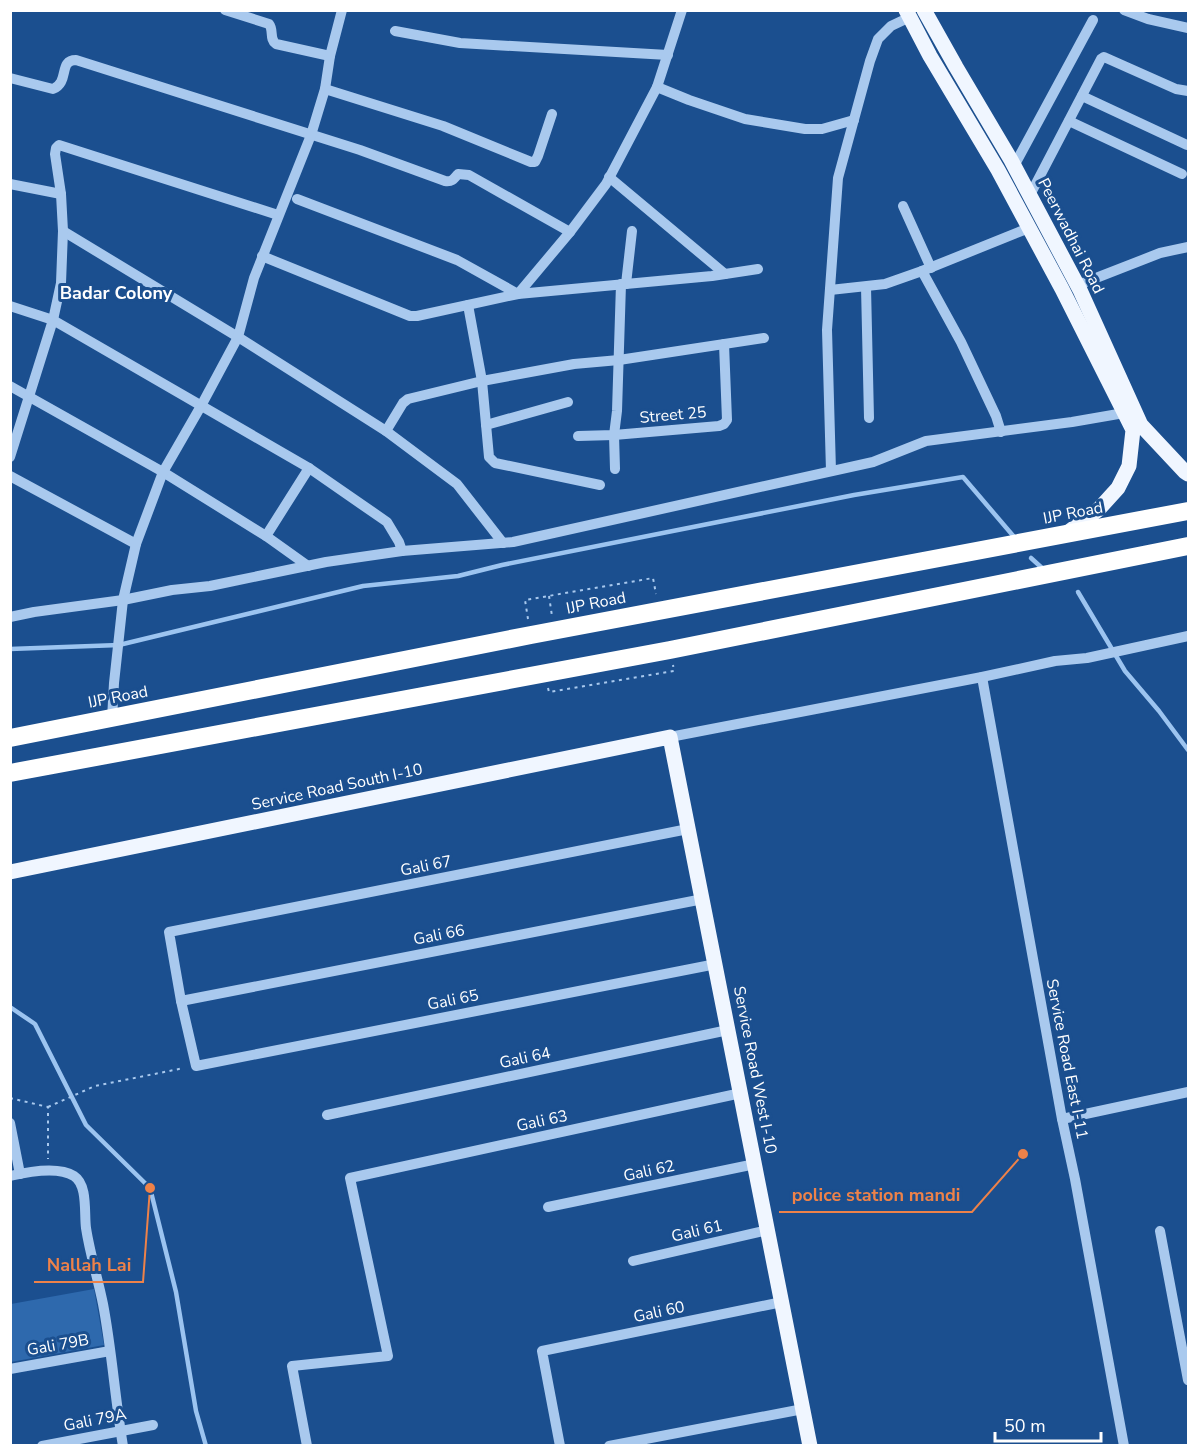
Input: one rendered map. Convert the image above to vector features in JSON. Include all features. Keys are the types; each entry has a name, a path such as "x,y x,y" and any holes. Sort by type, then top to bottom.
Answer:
{"highway":[{"name":"IJP Road","path":"10,738 531,635 1188,511"},
{"path":"10,773 670,650 1188,546"}],"main road":[{"path":"925,14 908,14 998,170 1133,430 1129,466 1119,488 1098,510 1065,535"},
{"name":"Peerwadhai Road","path":"925,14 1014,165 1078,285 1141,425 1188,474"},
{"name":"Service Road West I-10","path":"670,737 810,1446"},
{"name":"Service Road South I-10","path":"10,872 670,737"}],"street":[{"path":"225,10 271,25 272,39 276,44 330,56"},
{"path":"263,23 266,10"},
{"path":"112,718 123,600 136,544 163,472 238,337 254,278 311,135 325,89 330,56 342,10"},
{"path":"518,294 570,232 606,184 657,87 682,10"},
{"path":"1124,10 1149,15 1188,28"},
{"path":"831,471 827,330 837,178 878,39 908,14"},
{"path":"1014,165 1093,20"},
{"path":"395,31 460,43 668,55"},
{"path":"1030,195 1104,57 1176,89 1188,91"},
{"path":"10,78 53,88 59,86 62,81 67,63 70,60 76,60 360,150 445,181 450,182 458,174 469,176 570,232"},
{"path":"657,87 745,119 805,129 822,129 854,120"},
{"path":"325,89 442,126 531,162 535,162 538,156 552,114"},
{"path":"1082,96 1187,145"},
{"path":"1069,121 1182,174"},
{"path":"10,457 53,321 61,283 63,231 61,194 55,154 59,145 278,215"},
{"path":"609,177 725,274"},
{"path":"10,184 61,194"},
{"path":"297,199 457,260 518,294"},
{"path":"903,206 926,269 996,416 1001,432"},
{"path":"830,290 885,284 1029,228"},
{"path":"63,231 238,337 386,431 457,484 503,543"},
{"path":"615,469 614,435 624,284 632,231"},
{"path":"1078,285 1160,253 1188,247"},
{"path":"262,256 410,316 518,294 758,269"},
{"path":"866,287 869,418"},
{"path":"468,304 482,381 489,458 495,463 600,485"},
{"path":"10,306 53,321 309,468 387,522 402,551"},
{"path":"386,431 403,403 408,399 482,381 574,364 619,360 764,338"},
{"name":"Street 25","path":"578,436 614,435 724,424 727,420 724,344"},
{"path":"10,386 163,472 266,536 308,566"},
{"path":"486,425 568,402"},
{"path":"10,617 123,600 172,590 210,586 326,562 402,551 513,542 873,462 926,441 1124,413"},
{"path":"266,536 309,468"},
{"path":"10,476 136,544"},
{"path":"670,737 1055,661 1087,658 1188,636"},
{"name":"Service Road East I-11","path":"982,677 1124,1446"},
{"name":"Gali 67","path":"181,1001 169,932 688,829"},
{"name":"Gali 66","path":"181,1001 702,899"},
{"name":"Gali 65","path":"196,1066 716,964"},
{"path":"181,1001 196,1066"},
{"name":"Gali 64","path":"327,1115 728,1030"},
{"path":"1062,1119 1188,1092"},
{"name":"Gali 63","path":"307,1446 292,1366 388,1356 350,1178 741,1093"},
{"path":"10,1124 15,1175 48,1170 76,1177 80,1185 85,1201 86,1227 103,1302 123,1446"},
{"name":"Gali 62","path":"548,1207 755,1164"},
{"name":"Gali 61","path":"633,1261 768,1230"},
{"path":"1160,1231 1186,1350 1188,1380"},
{"name":"Gali 60","path":"560,1446 542,1351 782,1302"},
{"name":"Gali 79B","path":"10,1369 110,1351"},
{"path":"609,1446 803,1409"},
{"name":"Gali 79A","path":"42,1446 153,1425"}],"path":[{"path":"531,635 525,600 653,578"},
{"path":"549,692 674,671"},
{"path":"10,1098 48,1107 95,1086 196,1066"},
{"path":"48,1107 48,1170"}],"shaded area":[{"path":"94,1289 104,1345 11,1362 11,1304"}],"waterway":[{"path":"10,649 119,645 363,586 458,576 502,565 854,495 963,477 1015,538"},
{"path":"1031,558 1042,568"},
{"path":"1078,592 1125,671 1188,750"},
{"path":"10,1007 35,1024 86,1125 150,1188 176,1292 196,1411 206,1446"}],"place":[{"name":"police station mandi","path":"1023,1154"},
{"name":"Nallah Lai","path":"150,1188"}],"district":[{"name":"Badar Colony","path":"116,293"}]}
